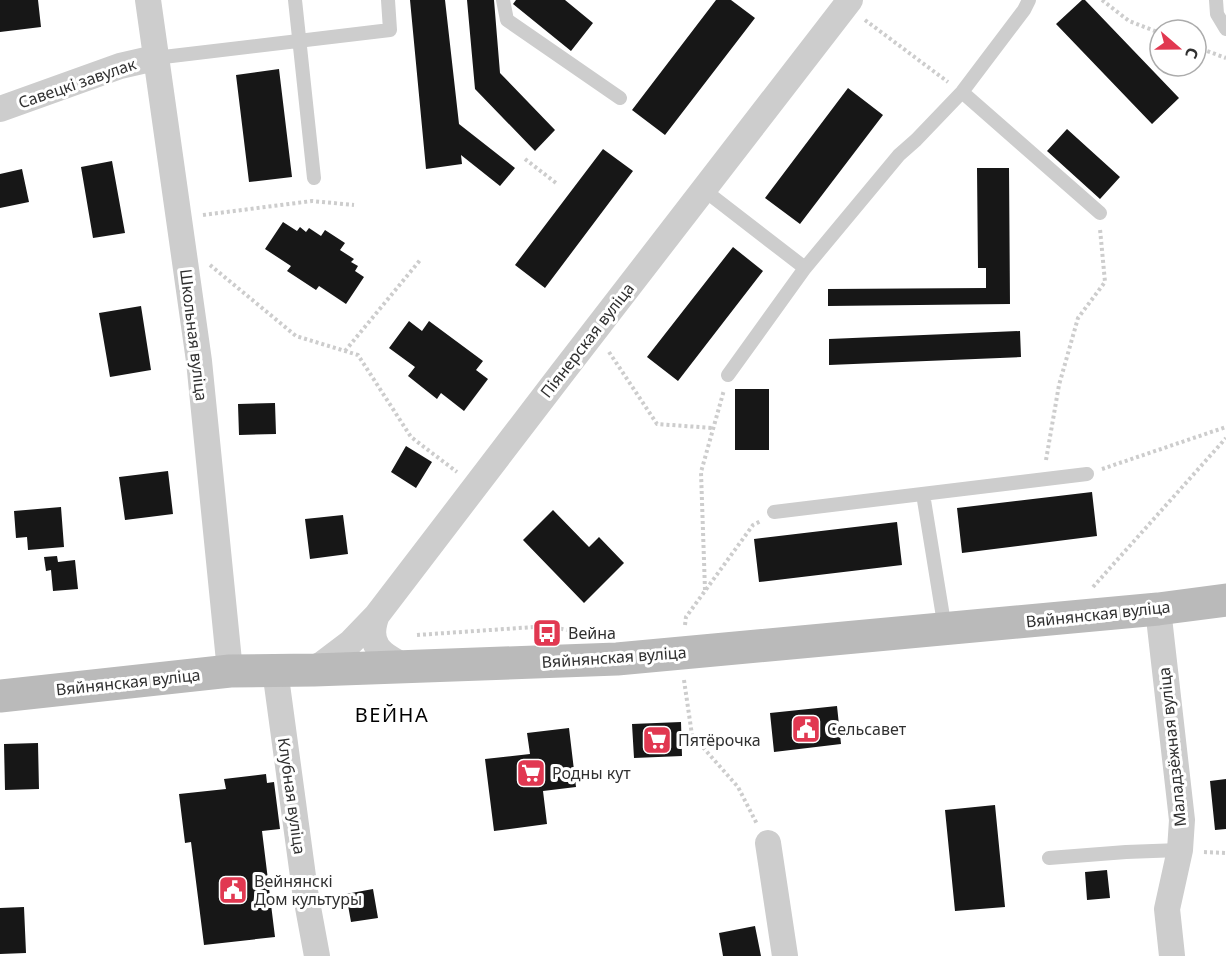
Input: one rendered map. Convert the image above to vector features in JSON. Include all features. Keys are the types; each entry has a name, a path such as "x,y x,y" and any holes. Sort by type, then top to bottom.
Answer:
{"street":[{"name":"Школьная вуліца","path":"148,0 199,361 230,671"},
{"name":"Піянерская вуліца","path":"314,670 351,642 377,615 848,3"},
{"name":"Савецкі завулак","path":"0,109 120,66 155,58"},
{"name":"Вяйнянская вуліца","path":"0,696 230,671 406,667 617,658 1065,618 1226,600"},
{"name":"Маладзёжная вуліца","path":"1158,609 1182,820 1180,850 1167,909 1172,956"},
{"path":"377,615 372,630 375,643 387,656 406,667"},
{"name":"Клубная вуліца","path":"275,670 305,891 317,956"},
{"path":"768,843 785,956"}],"lane":[{"path":"296,0 314,178"},
{"path":"155,58 390,30 388,0"},
{"path":"503,0 507,20 620,98"},
{"path":"728,375 805,268 898,155 916,140 962,92 1024,10 1029,0"},
{"path":"1216,0 1217,14 1226,29"},
{"path":"962,92 1100,213"},
{"path":"704,190 805,268"},
{"path":"774,512 1087,474"},
{"path":"923,494 945,629"},
{"path":"1049,858 1180,850"}],"path":[{"path":"1102,0 1130,21 1148,28"},
{"path":"848,3 962,92"},
{"path":"1208,51 1226,58"},
{"path":"525,159 556,183"},
{"path":"180,230 312,201 354,205"},
{"path":"1042,480 1059,385 1078,318 1106,282 1100,213"},
{"path":"180,230 296,336 358,355 411,437 476,486"},
{"path":"345,351 421,259"},
{"path":"595,331 657,424 713,428"},
{"path":"706,591 701,472 728,375"},
{"path":"1087,474 1226,428"},
{"path":"1065,618 1226,438"},
{"path":"768,843 738,787 692,735 680,653 686,617 753,525 774,512"}],"building":[{"path":"0,0 38,0 41,27 0,32"},
{"path":"410,0 445,0 459,124 515,168 500,186 461,155 462,164 426,169"},
{"path":"467,0 494,0 500,73 555,130 535,151 475,89"},
{"path":"516,0 565,0 593,23 571,51 513,4"},
{"path":"716,0 731,0 755,18 665,135 632,110"},
{"path":"1082,0 1085,0 1148,66 1148,78 1160,78 1179,98 1152,124 1056,24"},
{"path":"279,69 292,177 249,182 236,75"},
{"path":"848,88 883,115 800,224 765,198"},
{"path":"1067,129 1120,177 1100,199 1047,151"},
{"path":"603,149 633,171 545,288 515,265"},
{"path":"112,161 125,233 93,238 81,167"},
{"path":"977,168 1009,168 1010,304 828,306 828,289 986,288 986,268 978,268"},
{"path":"22,169 29,202 0,208 0,174"},
{"path":"283,222 297,231 300,227 306,232 309,228 321,236 325,230 345,243 340,250 354,259 351,262 358,266 355,271 364,277 346,304 319,286 316,290 287,271 291,266 265,249"},
{"path":"733,247 763,271 678,381 647,357"},
{"path":"141,306 151,370 110,377 99,313"},
{"path":"409,321 422,331 429,321 483,361 476,370 488,379 464,411 441,393 437,399 408,376 415,367 389,348"},
{"path":"1020,331 1021,357 829,365 829,339"},
{"path":"735,389 769,389 769,450 735,450"},
{"path":"275,403 276,434 239,435 238,404"},
{"path":"406,446 432,462 416,488 391,472"},
{"path":"168,471 173,514 125,520 119,477"},
{"path":"1092,492 1097,536 962,553 957,508"},
{"path":"61,507 64,547 28,550 27,537 16,538 14,511"},
{"path":"553,510 589,547 599,537 624,563 584,603 523,540"},
{"path":"343,515 348,554 310,559 305,519"},
{"path":"897,522 902,565 759,582 754,539"},
{"path":"57,556 58,562 75,560 78,589 53,591 51,570 46,571 44,557"},
{"name":"Сельсавет","path":"837,706 841,744 774,752 770,713"},
{"name":"Пятёрочка","path":"681,722 682,756 634,758 632,724"},
{"name":"Родны кут","path":"569,728 576,787 543,791 547,824 494,831 485,759 530,754 527,733"},
{"path":"38,743 39,789 5,790 4,744"},
{"name":"Вейнянскі Дом культуры","path":"266,774 267,783 274,782 280,829 262,831 275,937 204,945 191,842 185,843 179,794 226,789 224,779"},
{"path":"1226,779 1226,829 1215,830 1210,781"},
{"path":"995,805 1005,907 955,911 945,810"},
{"path":"1107,870 1110,898 1087,900 1085,872"},
{"path":"373,889 378,918 351,922 346,894"},
{"path":"24,907 26,953 0,954 0,908"},
{"path":"755,926 761,956 723,956 719,933"}],"place":[{"name":"Вейна","path":"547,633"},
{"name":"Сельсавет","path":"806,729"},
{"name":"Пятёрочка","path":"657,740"},
{"name":"Родны кут","path":"531,773"},
{"name":"Вейнянскі Дом культуры","path":"233,890"}],"district":[{"name":"ВЕЙНА","path":"392,715"}]}
